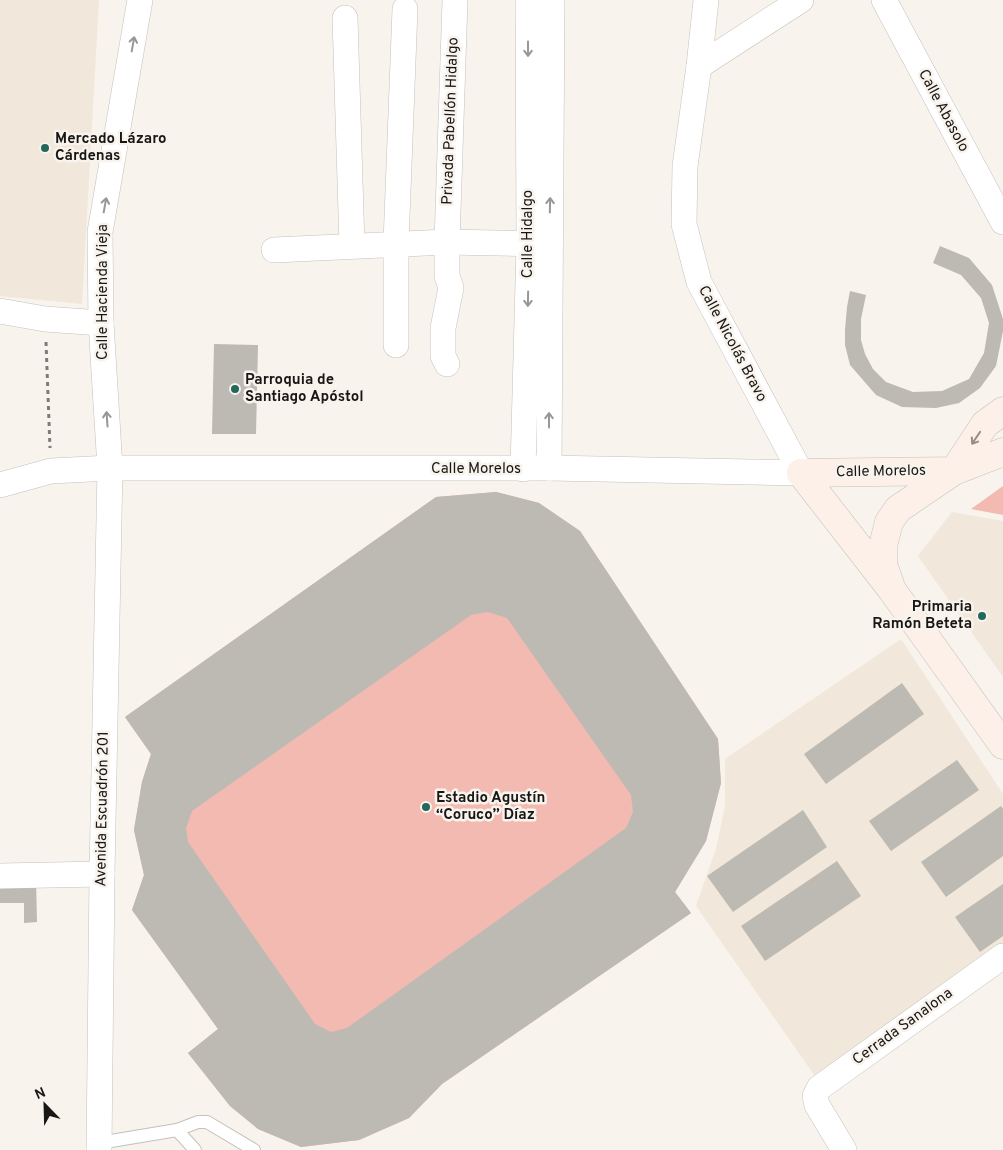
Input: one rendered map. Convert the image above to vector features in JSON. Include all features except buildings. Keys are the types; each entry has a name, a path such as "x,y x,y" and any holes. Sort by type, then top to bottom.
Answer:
{"main road":[{"path":"892,590 883,564 883,546 889,522 898,509 954,471 985,424 1003,411"},
{"name":"Calle Morelos","path":"801,473 954,471 1003,452"},
{"path":"801,473 892,590 1003,745"}],"street":[{"name":"Calle Hacienda Vieja","path":"110,468 101,323 100,232 140,0"},
{"name":"Privada Pabellón Hidalgo","path":"447,364 444,356 443,328 450,288 446,276 456,0"},
{"name":"Calle Hidalgo","path":"528,0 549,468"},
{"name":"Calle Hidalgo","path":"524,469 539,244 552,0"},
{"name":"Calle Nicolás Bravo","path":"706,0 699,66 684,166 684,224 699,282 801,473"},
{"path":"699,66 801,0"},
{"name":"Calle Abasolo","path":"884,0 1003,222"},
{"path":"396,345 396,243 405,9"},
{"path":"346,18 352,246"},
{"path":"274,250 396,243 539,244"},
{"path":"0,311 46,319 101,323"},
{"name":"Calle Morelos","path":"0,485 51,471 110,468 549,468 801,473"},
{"name":"Avenida Escuadrón 201","path":"99,1147 110,468"},
{"path":"0,876 102,874"},
{"name":"Cerrada Sanalona","path":"844,1150 817,1105 815,1096 819,1088 1003,956"}],"lane":[{"path":"99,1147 177,1130 198,1122 207,1122 254,1150"},
{"path":"177,1130 195,1150"}],"path":[{"path":"46,319 51,471"}],"shaded area":[{"name":"Mercado Lázaro Cárdenas","path":"0,0 99,0 82,304 0,296"},
{"path":"1003,486 1003,515 971,509"},
{"name":"Estadio Agustín “Coruco” Díaz","path":"496,492 539,503 580,531 718,739 721,783 706,841 675,892 691,913 442,1084 409,1118 359,1140 301,1147 258,1129 230,1106 188,1053 218,1029 132,910 144,875 134,830 142,782 151,754 125,717 436,497"},
{"name":"Primaria Ramón Beteta","path":"952,512 1003,521 1003,677 918,556"},
{"path":"901,639 1003,794 1003,947 817,1079 696,906 716,849 725,806 725,759"}],"place":[{"name":"Mercado Lázaro Cárdenas","path":"45,148"},
{"name":"Parroquia de Santiago Apóstol","path":"235,389"},
{"name":"Primaria Ramón Beteta","path":"982,616"},
{"name":"Estadio Agustín “Coruco” Díaz","path":"426,807"}]}
